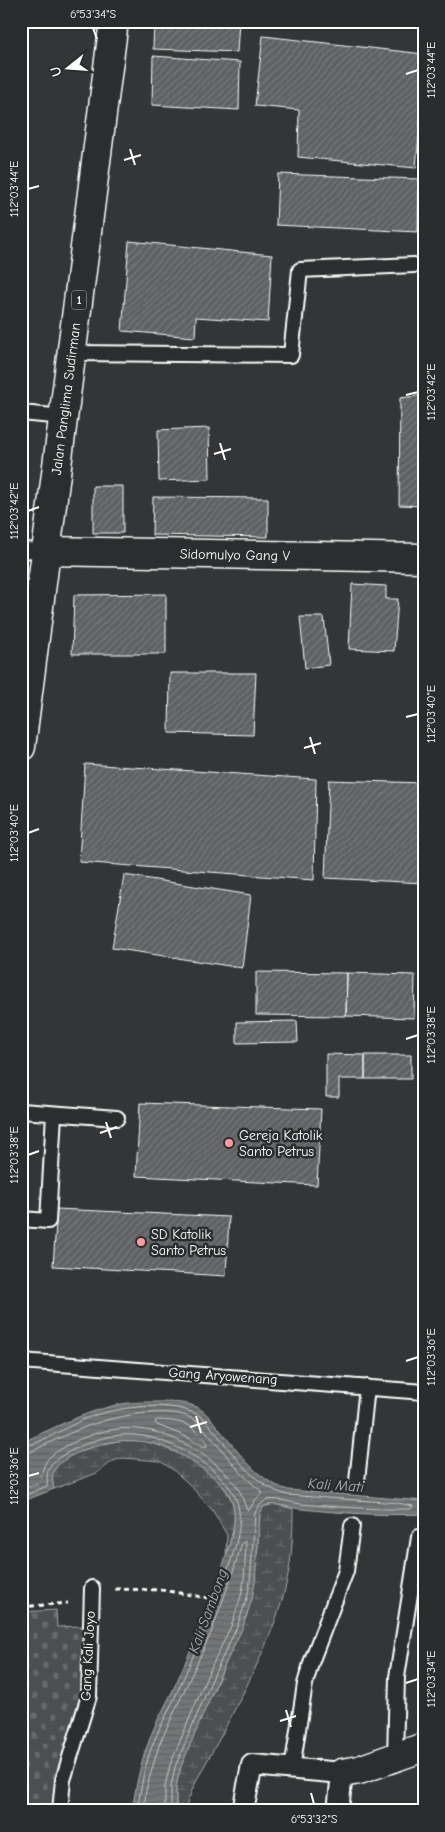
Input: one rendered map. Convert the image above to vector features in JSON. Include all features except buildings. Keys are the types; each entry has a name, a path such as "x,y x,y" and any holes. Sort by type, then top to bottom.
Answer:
{"main road":[{"name":"Jalan Panglima Sudirman","path":"21,747 34,551 64,417 114,21"},
{"name":"Sidomulyo Gang V","path":"34,551 424,558"},
{"path":"342,1773 359,1770 424,1747"}],"street":[{"path":"243,1811 252,1765 342,1773 338,1811"}],"lane":[{"path":"72,354 291,355 300,270 414,264"},
{"path":"21,413 64,417"},
{"path":"21,1112 116,1118"},
{"path":"21,1219 48,1221 54,1114"},
{"name":"Gang Aryowenang","path":"21,1361 424,1392"},
{"path":"357,1481 367,1387"},
{"path":"292,1768 305,1684 312,1660 346,1571 352,1526"},
{"path":"395,1758 397,1677 419,1537"},
{"name":"Gang Kali Joyo","path":"60,1811 63,1780 89,1696 91,1595"}],"path":[{"path":"21,1607 91,1595 162,1590 208,1598"}],"green space":[{"path":"130,1439 158,1445 174,1452 190,1460 218,1481 227,1492 234,1511 233,1530 226,1555 227,1535 213,1511 188,1483 160,1461 123,1458 113,1461 97,1473 54,1489 52,1477 59,1463 88,1448"},
{"path":"274,1504 293,1509 291,1557 288,1576 275,1622 250,1679 197,1780 185,1811 176,1811 176,1787 180,1769 247,1615 257,1560 260,1514 263,1507"},
{"path":"56,1610 57,1627 84,1626 83,1699 60,1767 53,1811 21,1811 21,1612"}],"water":[{"name":"Kali Sambong","path":"141,1402 173,1402 192,1405 200,1409 212,1420 249,1465 267,1480 288,1490 424,1501 424,1514 347,1513 277,1505 263,1507 260,1514 252,1599 242,1629 218,1679 180,1769 176,1787 176,1811 132,1811 141,1766 151,1734 195,1640 221,1573 233,1530 233,1504 222,1485 204,1470 182,1456 162,1446 129,1440 100,1444 69,1457 57,1466 54,1471 52,1478 54,1489 21,1502 21,1443 100,1409"}],"place":[{"name":"Gereja Katolik Santo Petrus","path":"229,1143"},
{"name":"SD Katolik Santo Petrus","path":"141,1242"}],"water label":[{"name":"Kali Mati","path":"336,1485"}]}
